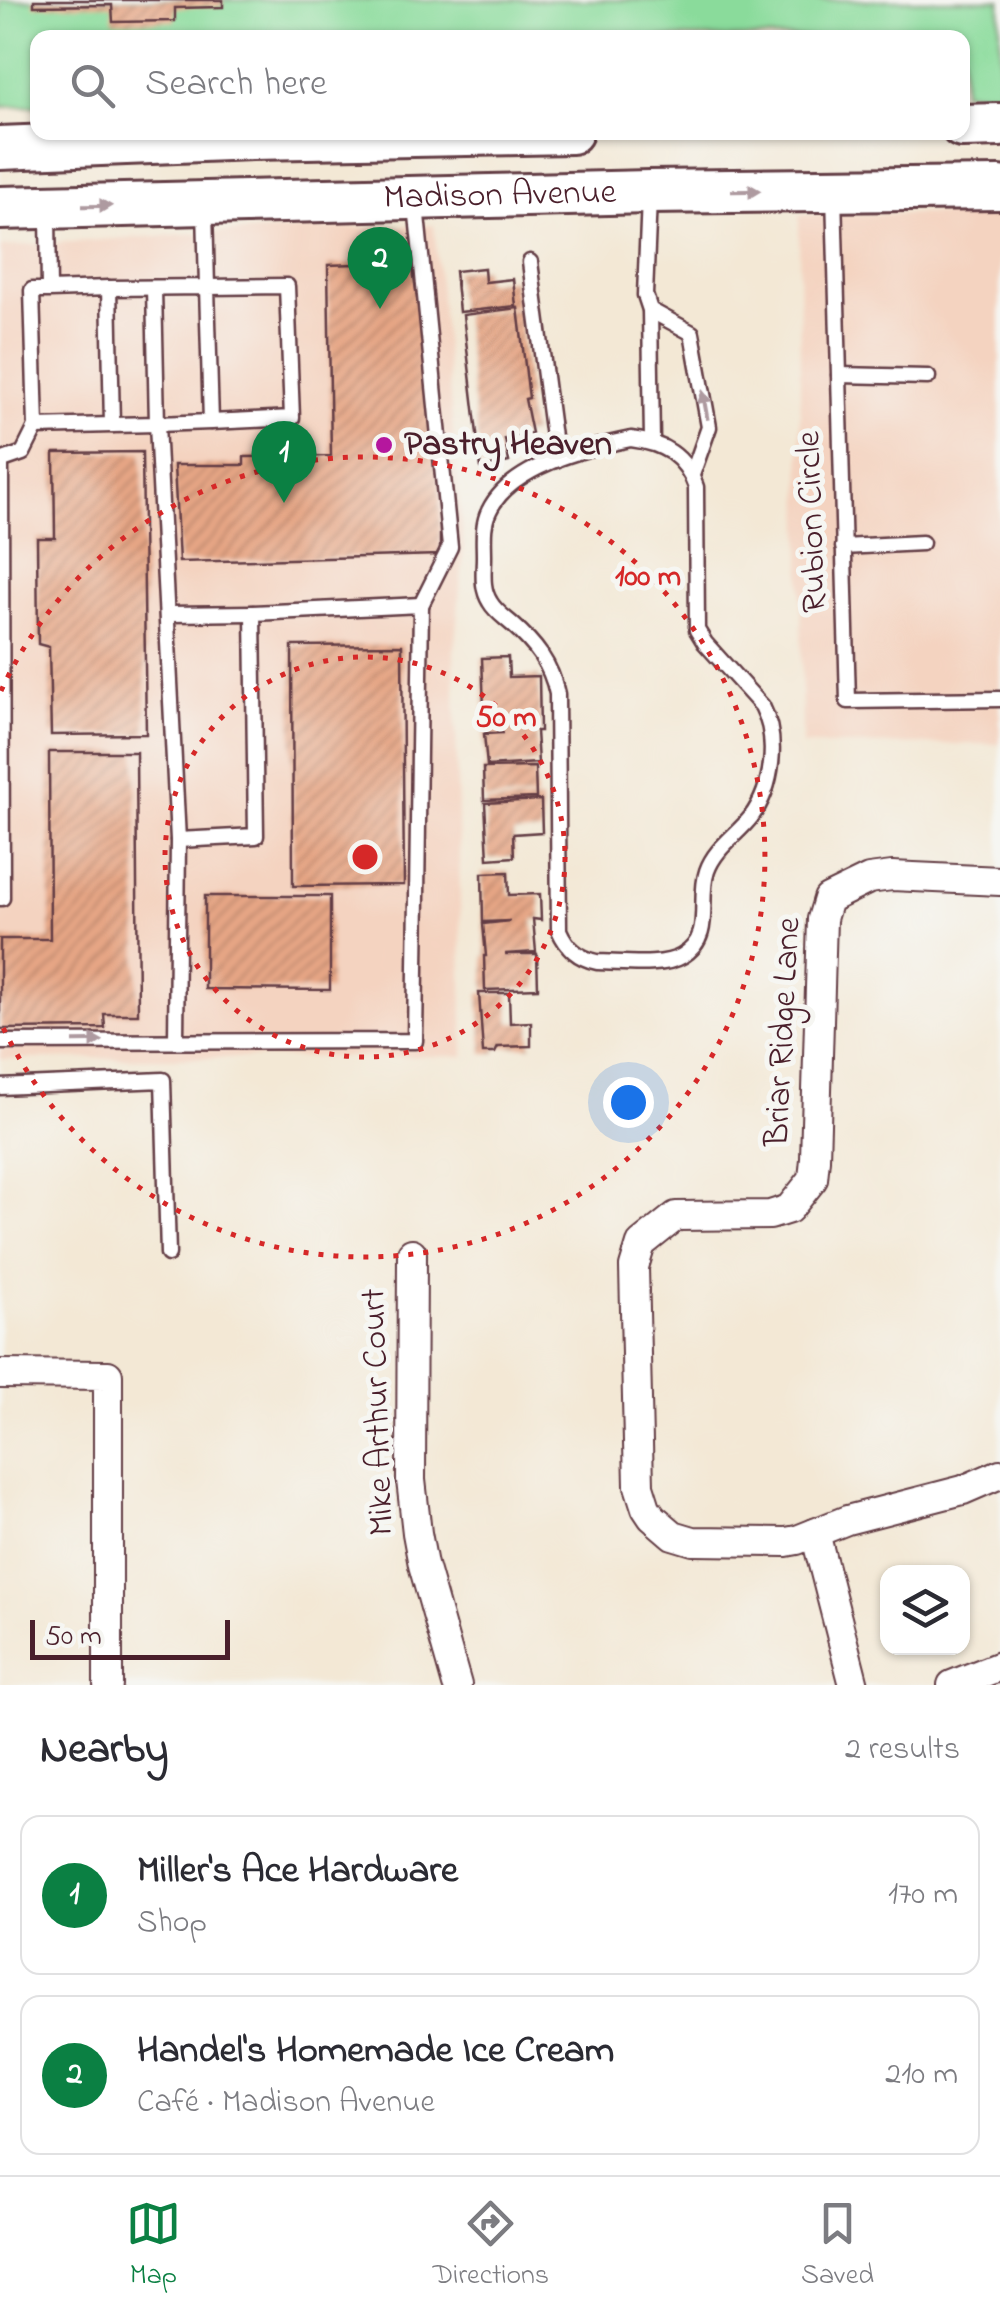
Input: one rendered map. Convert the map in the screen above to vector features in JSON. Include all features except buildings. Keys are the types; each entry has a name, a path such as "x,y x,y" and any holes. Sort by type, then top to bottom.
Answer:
{"main road":[{"path":"970,126 1000,125"},
{"name":"Madison Avenue","path":"0,148 202,140"},
{"name":"Madison Avenue","path":"0,208 649,192 1000,188"}],"street":[{"name":"Briar Ridge Lane","path":"1000,881 892,876 869,880 828,900 822,918 813,1179 789,1209 770,1214 676,1216 641,1244 634,1267 639,1486 646,1508 665,1530 693,1541 786,1542 847,1520 963,1490 1000,1474"},
{"name":"Mike Arthur Court","path":"412,1253 412,1480 417,1533 422,1565 457,1685"},
{"path":"0,1374 108,1375 108,1685"},
{"path":"815,1533 854,1685"},
{"path":"952,1685 1000,1666"}],"lane":[{"name":"Rubion Circle","path":"834,190 848,701 1000,700"},
{"path":"649,192 645,295 650,310 652,441"},
{"path":"0,1042 415,1041 421,605 450,546 415,198"},
{"path":"206,203 210,422"},
{"path":"48,207 50,290"},
{"path":"530,262 556,460"},
{"path":"0,898 1,461 23,453 36,427 32,290 287,286 292,418 36,427"},
{"path":"109,288 112,425"},
{"path":"154,288 178,840 176,1040"},
{"path":"650,310 692,332 709,427 692,475"},
{"path":"839,375 928,378"},
{"path":"631,439 652,441 681,459 692,475 696,488 698,630 768,717 772,740 770,776 751,817 712,858 705,875 701,934 691,949 682,957 663,962 597,962 570,950 559,930 554,679 543,656 495,609 484,588 484,529 488,513 505,488 556,460 631,439"},
{"path":"843,546 922,542"},
{"path":"168,614 421,605"},
{"path":"178,840 256,836 253,613"},
{"path":"0,1088 163,1080 168,1254"}],"shaded area":[{"path":"1000,213 1000,744 802,745 799,215"},
{"path":"434,225 464,549 454,652 464,1056 0,1059 0,247 185,234"}],"green space":[{"path":"0,0 1000,0 1000,92 970,92 970,30 30,30 30,106 0,107"}],"place":[{"name":"Handel's Homemade Ice Cream","path":"380,309"},
{"name":"Pastry Heaven","path":"384,445"},
{"name":"Miller's Ace Hardware","path":"284,503"}]}
